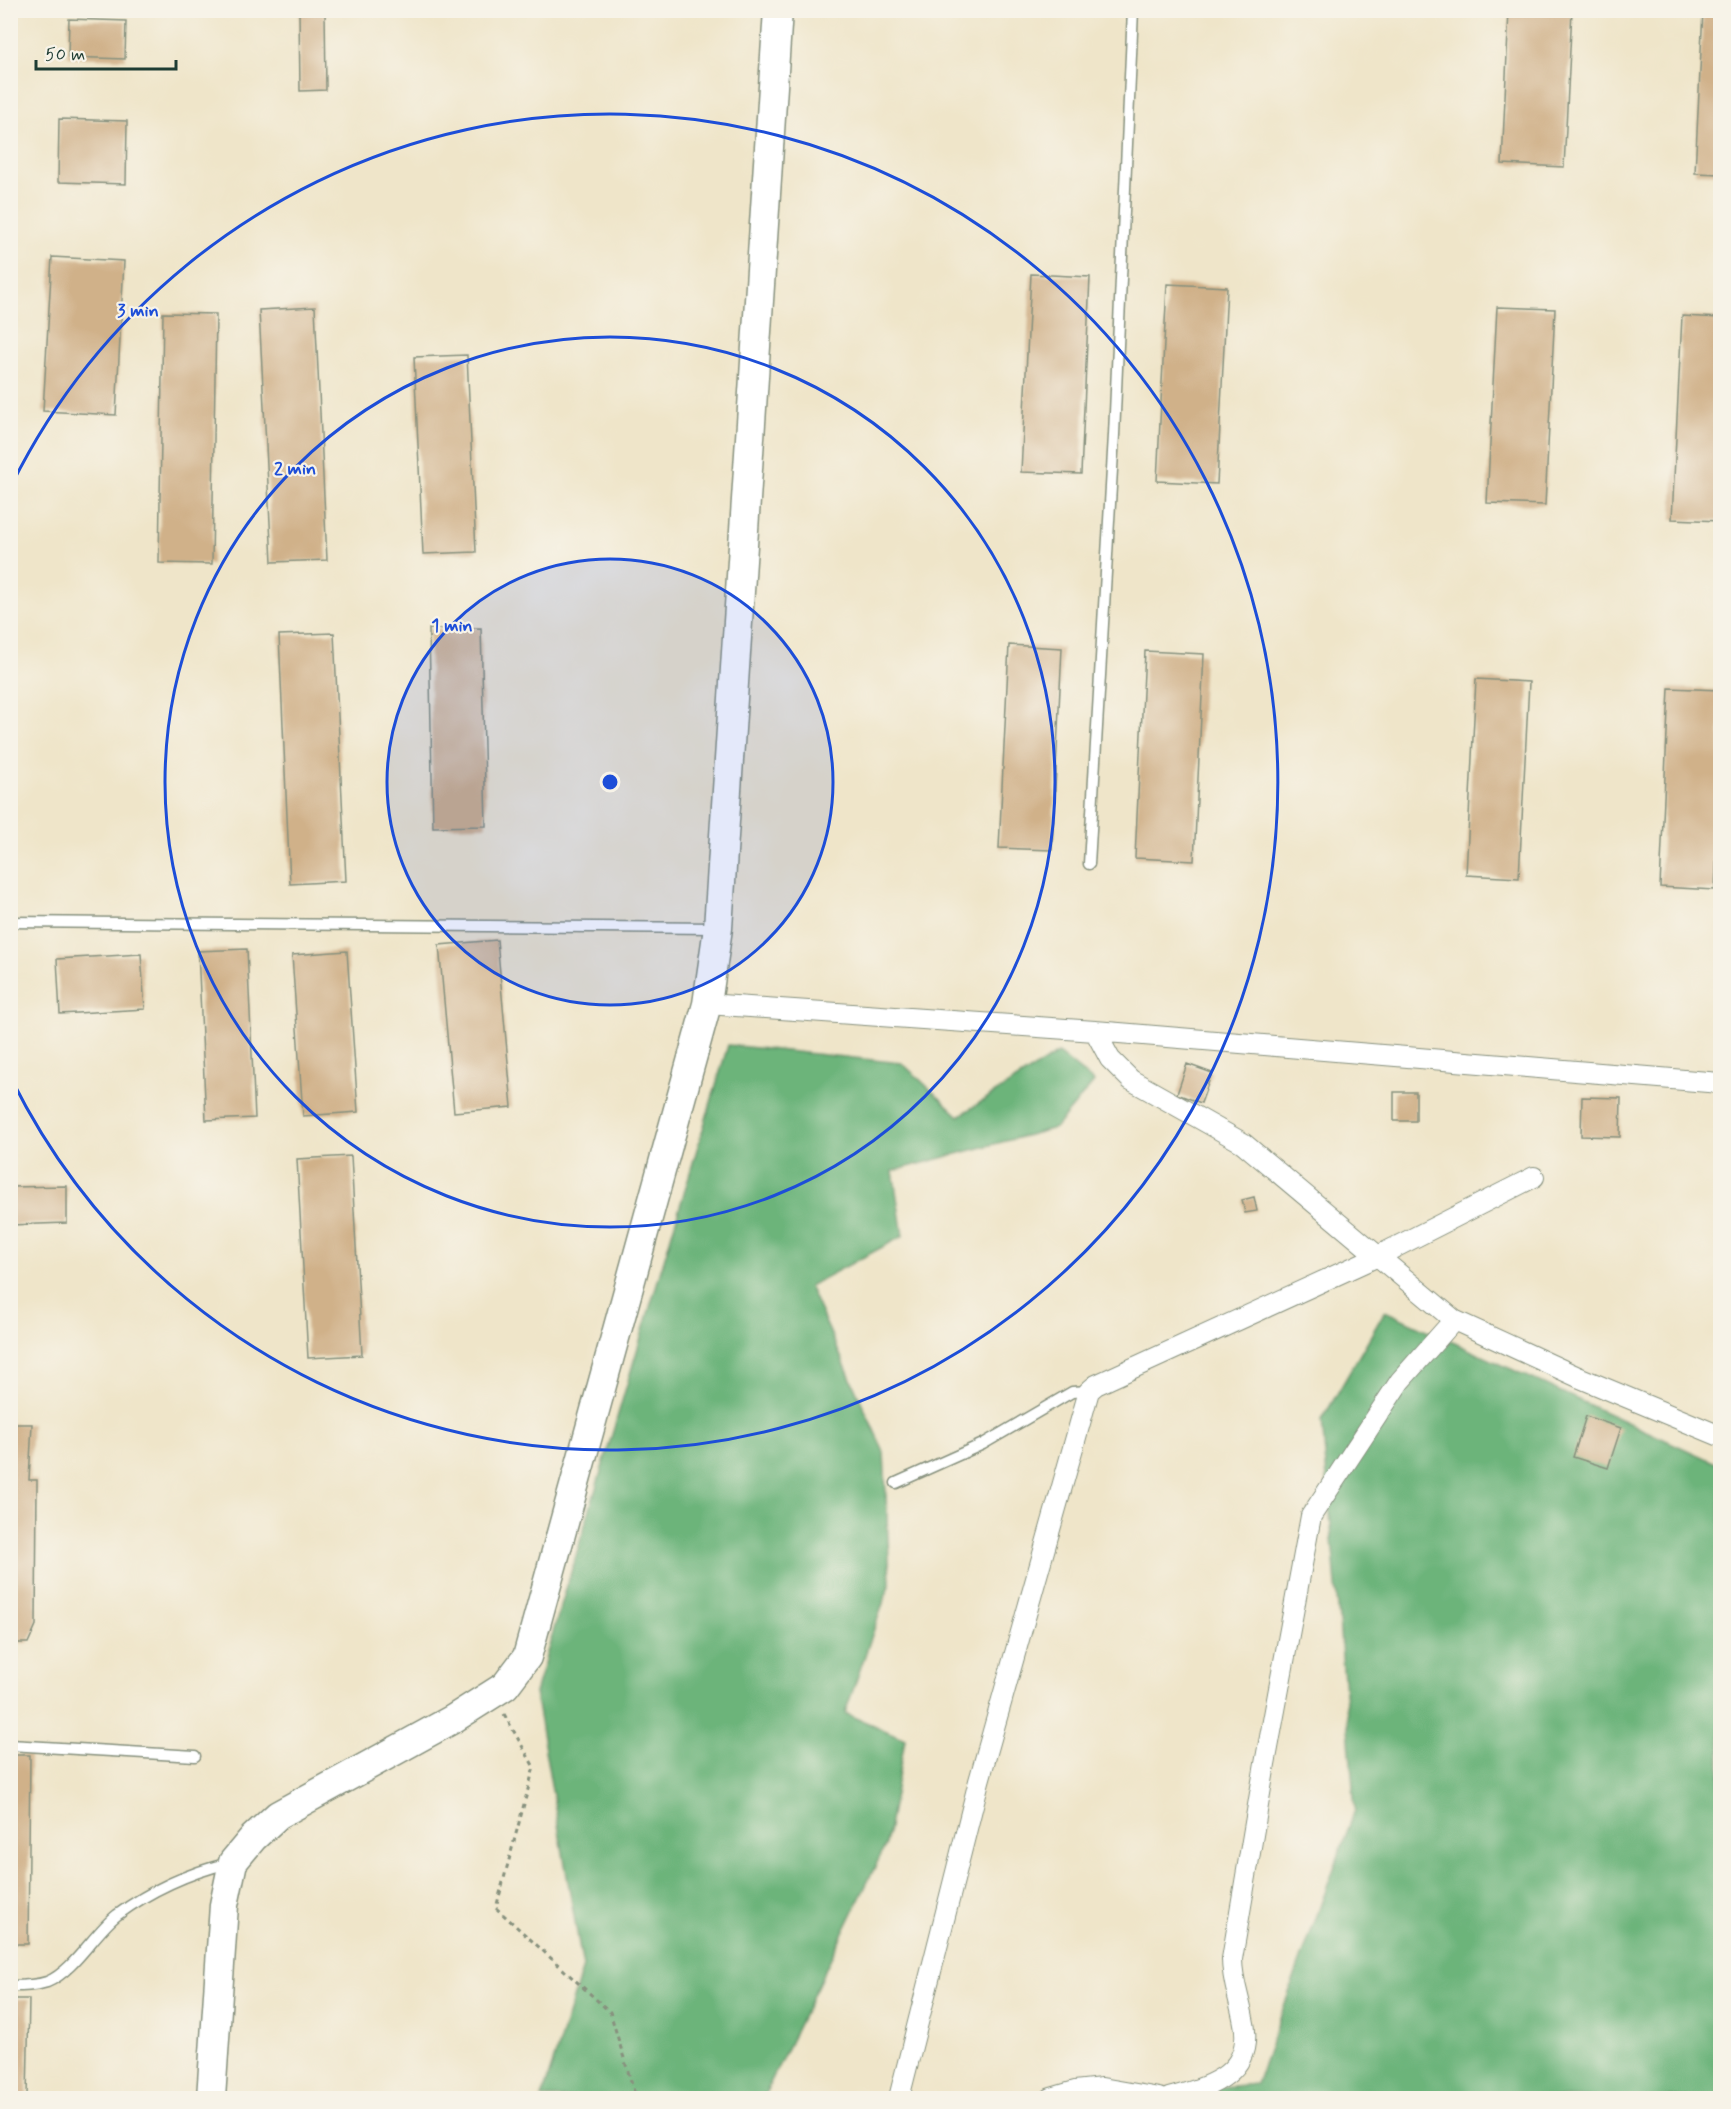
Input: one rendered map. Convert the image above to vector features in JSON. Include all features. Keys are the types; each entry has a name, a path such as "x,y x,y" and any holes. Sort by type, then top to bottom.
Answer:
{"street":[{"path":"211,2098 224,1905 232,1862 278,1815 453,1719 505,1686 527,1657 707,1004 718,928 778,10"},
{"path":"707,1004 1095,1031 1720,1083"},
{"path":"1095,1031 1110,1059 1131,1080 1243,1143 1454,1320 1578,1377 1720,1436"},
{"path":"899,2098 979,1781 1089,1391 1096,1385 1378,1256 1534,1177"},
{"path":"1170,2098 1196,2092 1225,2077 1235,2066 1243,2051 1246,2036 1244,2019 1232,1973 1232,1959 1311,1516 1400,1381 1454,1320"},
{"path":"1051,2098 1076,2091 1102,2088 1159,2098"}],"lane":[{"path":"1089,864 1114,435 1133,10"},
{"path":"10,922 718,928"},
{"path":"896,1483 983,1444 1072,1392 1089,1391"},
{"path":"10,1745 195,1756"},
{"path":"10,1986 29,1986 48,1981 64,1970 115,1917 157,1889 206,1869 232,1862"}],"path":[{"path":"492,1694 534,1767 496,1908 610,2012 636,2098"}],"green space":[{"path":"728,1045 902,1063 959,1116 1058,1053 1094,1082 1055,1128 893,1171 903,1236 809,1286 884,1452 890,1583 845,1713 905,1739 886,1844 763,2098 542,2098 583,1967 535,1693"},
{"path":"1385,1311 1720,1465 1720,2098 1090,2098 1256,2084 1355,1810 1322,1420"}],"building":[{"path":"325,10 326,90 300,91 299,11"},
{"path":"1509,10 1572,10 1564,167 1502,164"},
{"path":"1703,10 1720,10 1720,174 1695,173"},
{"path":"69,19 126,21 125,59 68,57"},
{"path":"59,119 127,121 126,184 58,182"},
{"path":"52,257 124,261 116,415 43,411"},
{"path":"1031,274 1090,277 1081,474 1021,472"},
{"path":"1167,284 1227,287 1217,484 1157,481"},
{"path":"315,307 327,560 272,562 259,310"},
{"path":"1497,307 1555,309 1545,505 1487,503"},
{"path":"163,313 216,314 212,564 159,563"},
{"path":"1682,316 1720,318 1720,521 1672,519"},
{"path":"467,355 476,552 423,554 414,357"},
{"path":"481,628 486,826 433,827 429,629"},
{"path":"334,633 346,881 290,884 279,635"},
{"path":"1009,645 1062,648 1052,850 999,848"},
{"path":"1145,651 1204,654 1194,861 1135,858"},
{"path":"1476,679 1529,682 1519,878 1466,875"},
{"path":"1669,688 1720,690 1720,779 1715,890 1660,887"},
{"path":"497,940 512,1107 454,1112 439,945"},
{"path":"247,949 255,1118 206,1120 198,951"},
{"path":"347,951 358,1112 303,1116 292,955"},
{"path":"141,954 145,1009 60,1014 57,959"},
{"path":"1187,1064 1212,1073 1201,1103 1177,1094"},
{"path":"1394,1092 1416,1092 1416,1121 1394,1121"},
{"path":"1582,1097 1621,1098 1620,1137 1581,1136"},
{"path":"351,1156 362,1355 308,1358 297,1159"},
{"path":"67,1186 67,1223 10,1225 10,1187"},
{"path":"1254,1197 1257,1211 1245,1213 1242,1200"},
{"path":"1586,1416 1621,1428 1608,1468 1573,1457"},
{"path":"10,1424 32,1424 29,1480 37,1480 36,1625 28,1643 10,1643"},
{"path":"10,1755 30,1755 28,1944 10,1944"},
{"path":"10,1999 29,1999 27,2098 10,2098"}]}
